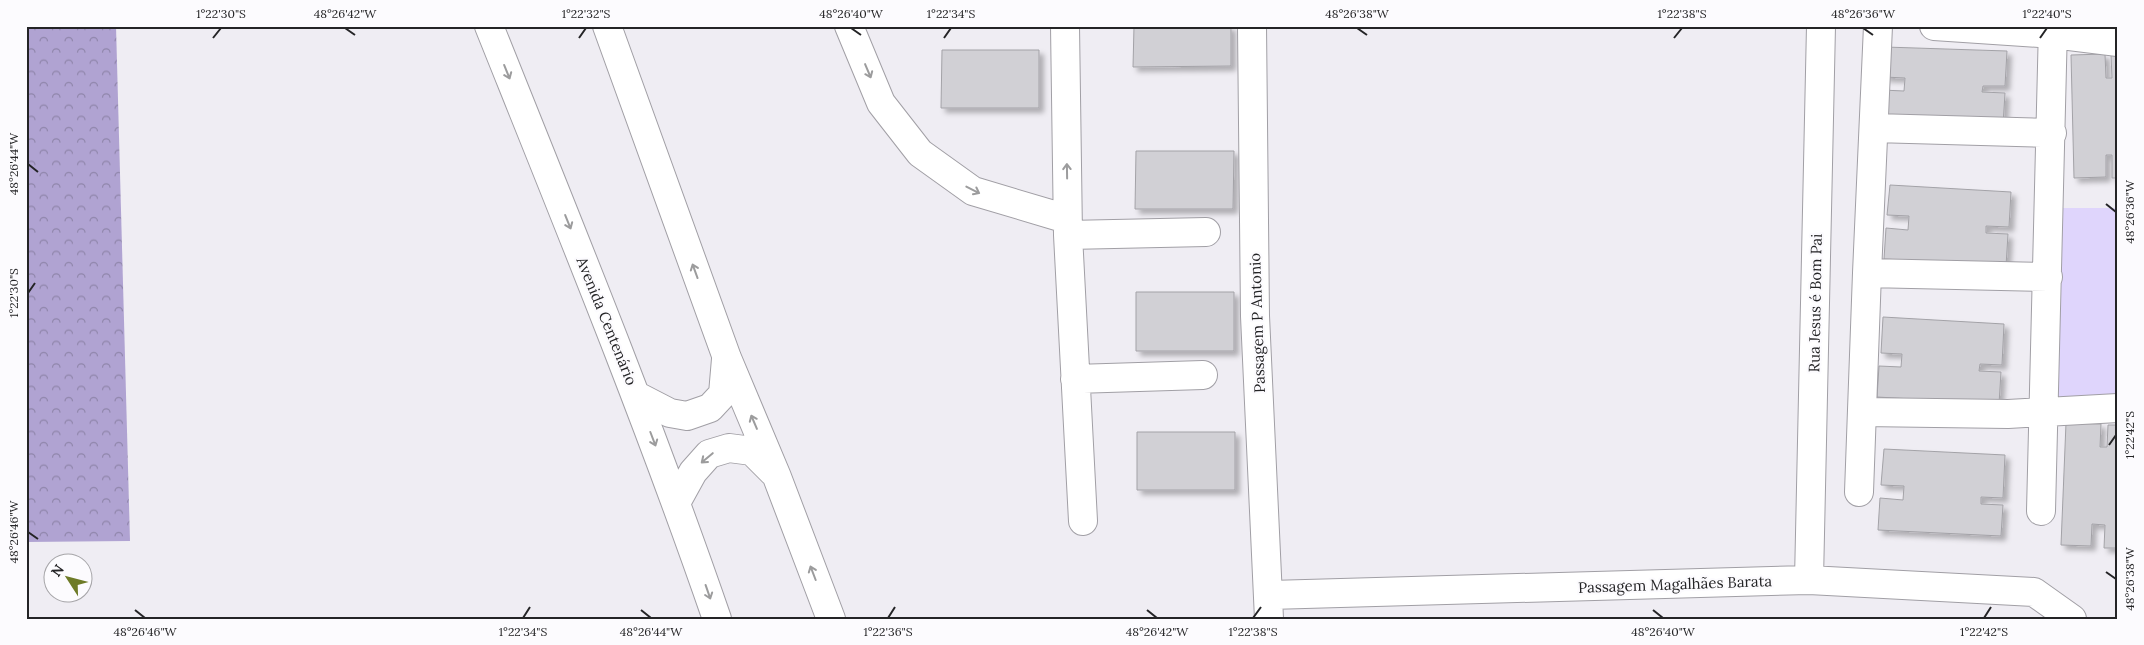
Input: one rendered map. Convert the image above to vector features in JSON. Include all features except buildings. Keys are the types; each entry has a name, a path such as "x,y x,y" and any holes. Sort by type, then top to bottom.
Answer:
{"street":[{"name":"Avenida Centenário","path":"489,26 637,396 677,501 717,619"},
{"path":"597,26 632,100"},
{"path":"607,26 726,358 777,477 831,619"},
{"path":"849,26 881,103 920,153 973,191 1068,227 1206,232"},
{"path":"1064,26 1068,227 1083,521"},
{"name":"Passagem P Antonio","path":"1252,26 1256,316 1269,607"},
{"name":"Rua Jesus é Bom Pai","path":"1809,580 1821,26"},
{"path":"1859,492 1878,26"},
{"path":"1934,26 2053,30 2118,42"},
{"path":"2041,511 2042,412 2052,133 2053,30"},
{"path":"1874,128 2052,133"},
{"path":"1867,273 2048,276"},
{"path":"637,396 670,413 688,416 710,408 723,394 726,358"},
{"path":"1075,379 1203,375"},
{"path":"1863,412 2008,414 2118,408"},
{"path":"677,501 693,472 710,454 729,448 752,451 777,477"},
{"name":"Passagem Magalhães Barata","path":"1269,607 1809,580 2034,592 2072,619"}],"green space":[{"path":"26,26 116,26 130,541 26,542"}],"shaded area":[{"path":"2050,208 2118,208 2118,408 2042,412"}]}
